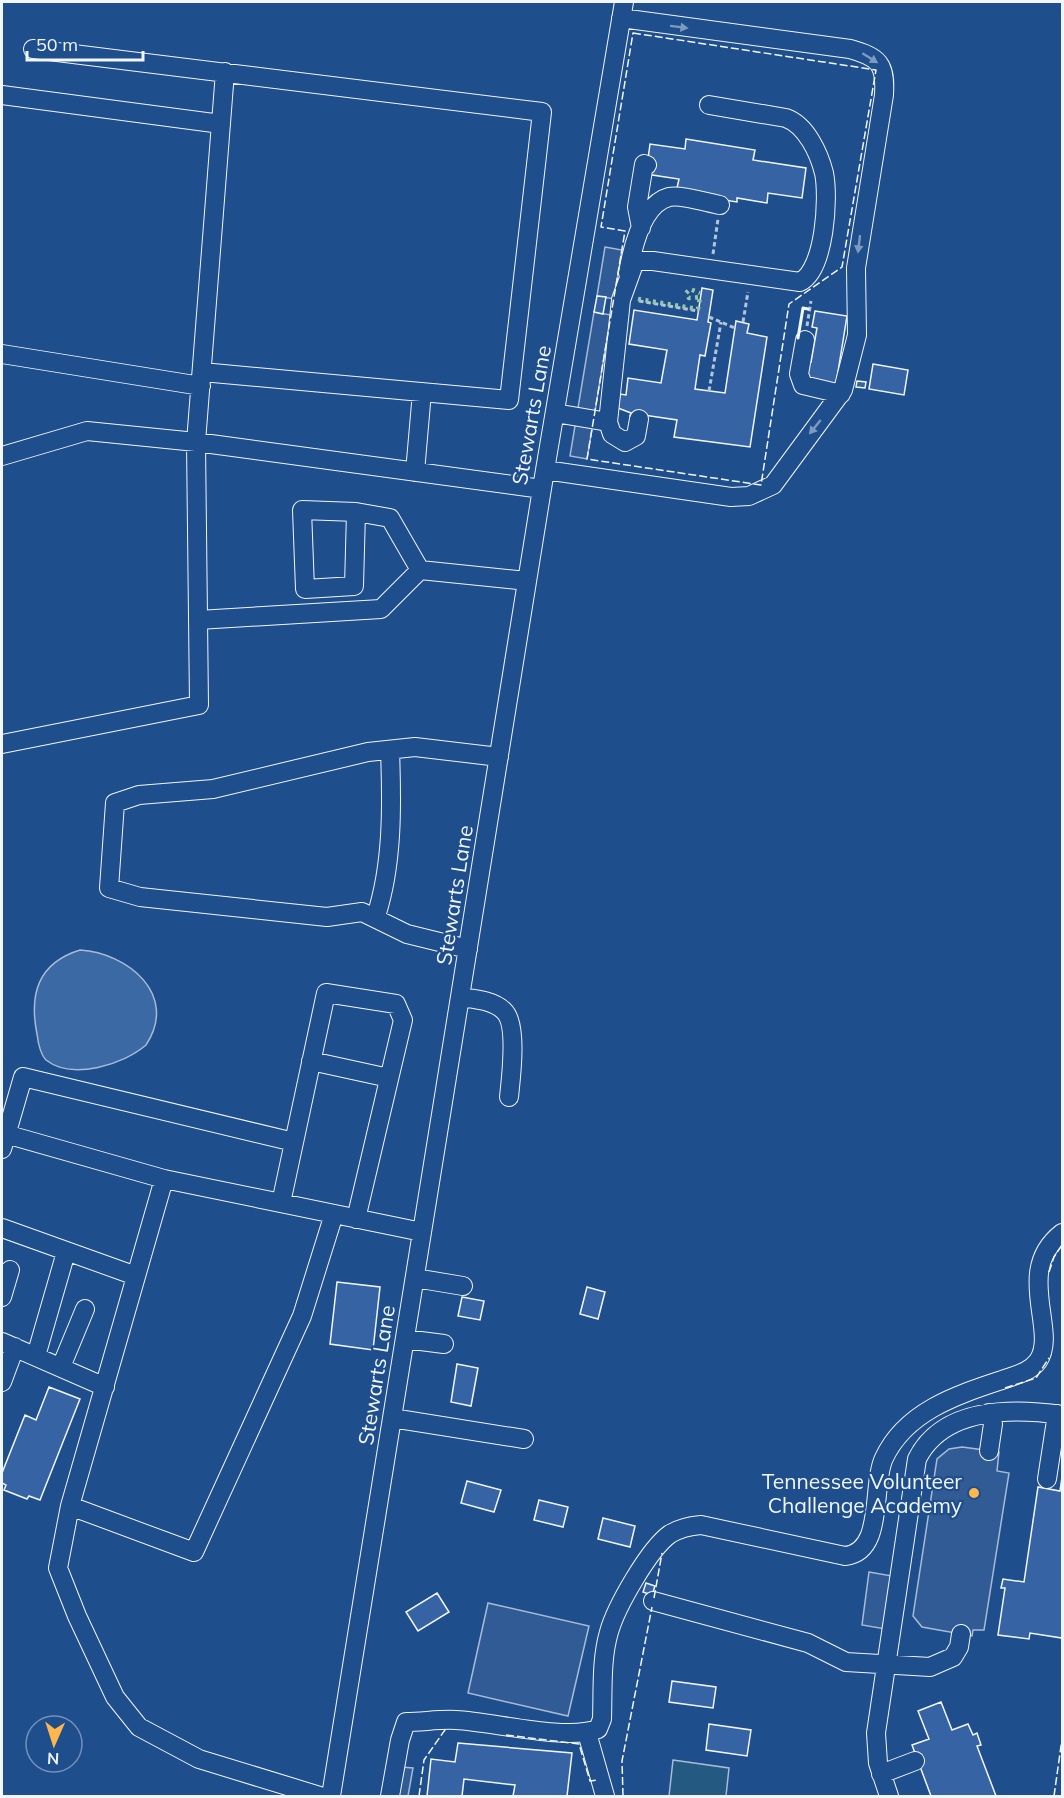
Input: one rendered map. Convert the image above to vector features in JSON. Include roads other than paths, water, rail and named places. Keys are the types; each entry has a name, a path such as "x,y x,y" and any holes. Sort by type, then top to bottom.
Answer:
{"street":[{"path":"545,470 708,494 749,496 773,484 841,394 849,373 857,335 856,268 884,95 885,80 881,65 870,55 850,49 623,10"},
{"name":"Stewarts Lane","path":"331,1797 545,470 623,10"},
{"path":"2,354 201,379 422,392 509,400 543,112 33,49"},
{"path":"2,744 199,705 196,442 225,72"},
{"path":"2,95 221,124"},
{"path":"626,282 630,271 639,261 795,282 805,280 811,272 819,253 826,189 817,153 806,134 793,120 709,105"},
{"path":"641,228 638,204 644,164 647,165"},
{"path":"639,419 636,436 625,442 612,434 608,422 621,305 634,240 656,205 668,197 720,204"},
{"path":"805,340 799,374 803,386 841,394"},
{"path":"415,472 422,392"},
{"path":"555,413 608,422"},
{"path":"2,456 87,431 196,442 542,489"},
{"path":"356,512 354,586 305,589 302,510 356,512 390,518 420,570"},
{"path":"198,620 381,609 420,570"},
{"path":"420,570 527,581"},
{"path":"468,949 407,934 375,916 362,912 327,918 140,897 109,888 115,803 139,795 213,789 368,752 415,747 499,757"},
{"path":"375,916 385,889 391,790 390,750"},
{"path":"280,1203 326,993 396,1004 403,1020 356,1219"},
{"path":"460,997 495,1005 505,1012 510,1020 512,1050 509,1097"},
{"path":"311,1061 389,1078"},
{"path":"294,1142 23,1077 3,1139 164,1179 422,1232"},
{"path":"164,1179 70,1506 58,1568 77,1616 115,1697 138,1727 199,1759 320,1797"},
{"path":"70,1506 194,1552 302,1316 334,1214"},
{"path":"2,1228 136,1276"},
{"path":"390,1797 400,1740 406,1722 455,1720 587,1733 598,1729 602,1719 604,1654 609,1630 627,1594 668,1535 687,1526 701,1525 845,1556 863,1549 872,1528 882,1460 898,1433 918,1416 951,1397 1026,1371 1037,1363 1042,1353 1043,1338 1039,1275 1043,1257 1052,1241 1062,1233"},
{"path":"36,1356 66,1252"},
{"path":"2,1297 10,1270"},
{"path":"415,1278 464,1286"},
{"path":"62,1367 85,1309"},
{"path":"405,1339 444,1344"},
{"path":"2,1382 8,1345 105,1387"},
{"path":"890,1797 881,1774 876,1733 917,1459 928,1442 963,1420 989,1413 1019,1410 1060,1415 1047,1479"},
{"path":"989,1413 993,1424 990,1451"},
{"path":"392,1418 524,1439"},
{"path":"653,1601 808,1643 837,1660 886,1666 918,1668 942,1664 956,1652 961,1635"},
{"path":"587,1733 605,1797"},
{"path":"881,1774 915,1761"}],"place":[{"name":"Tennessee Volunteer Challenge Academy","path":"974,1493"}]}
